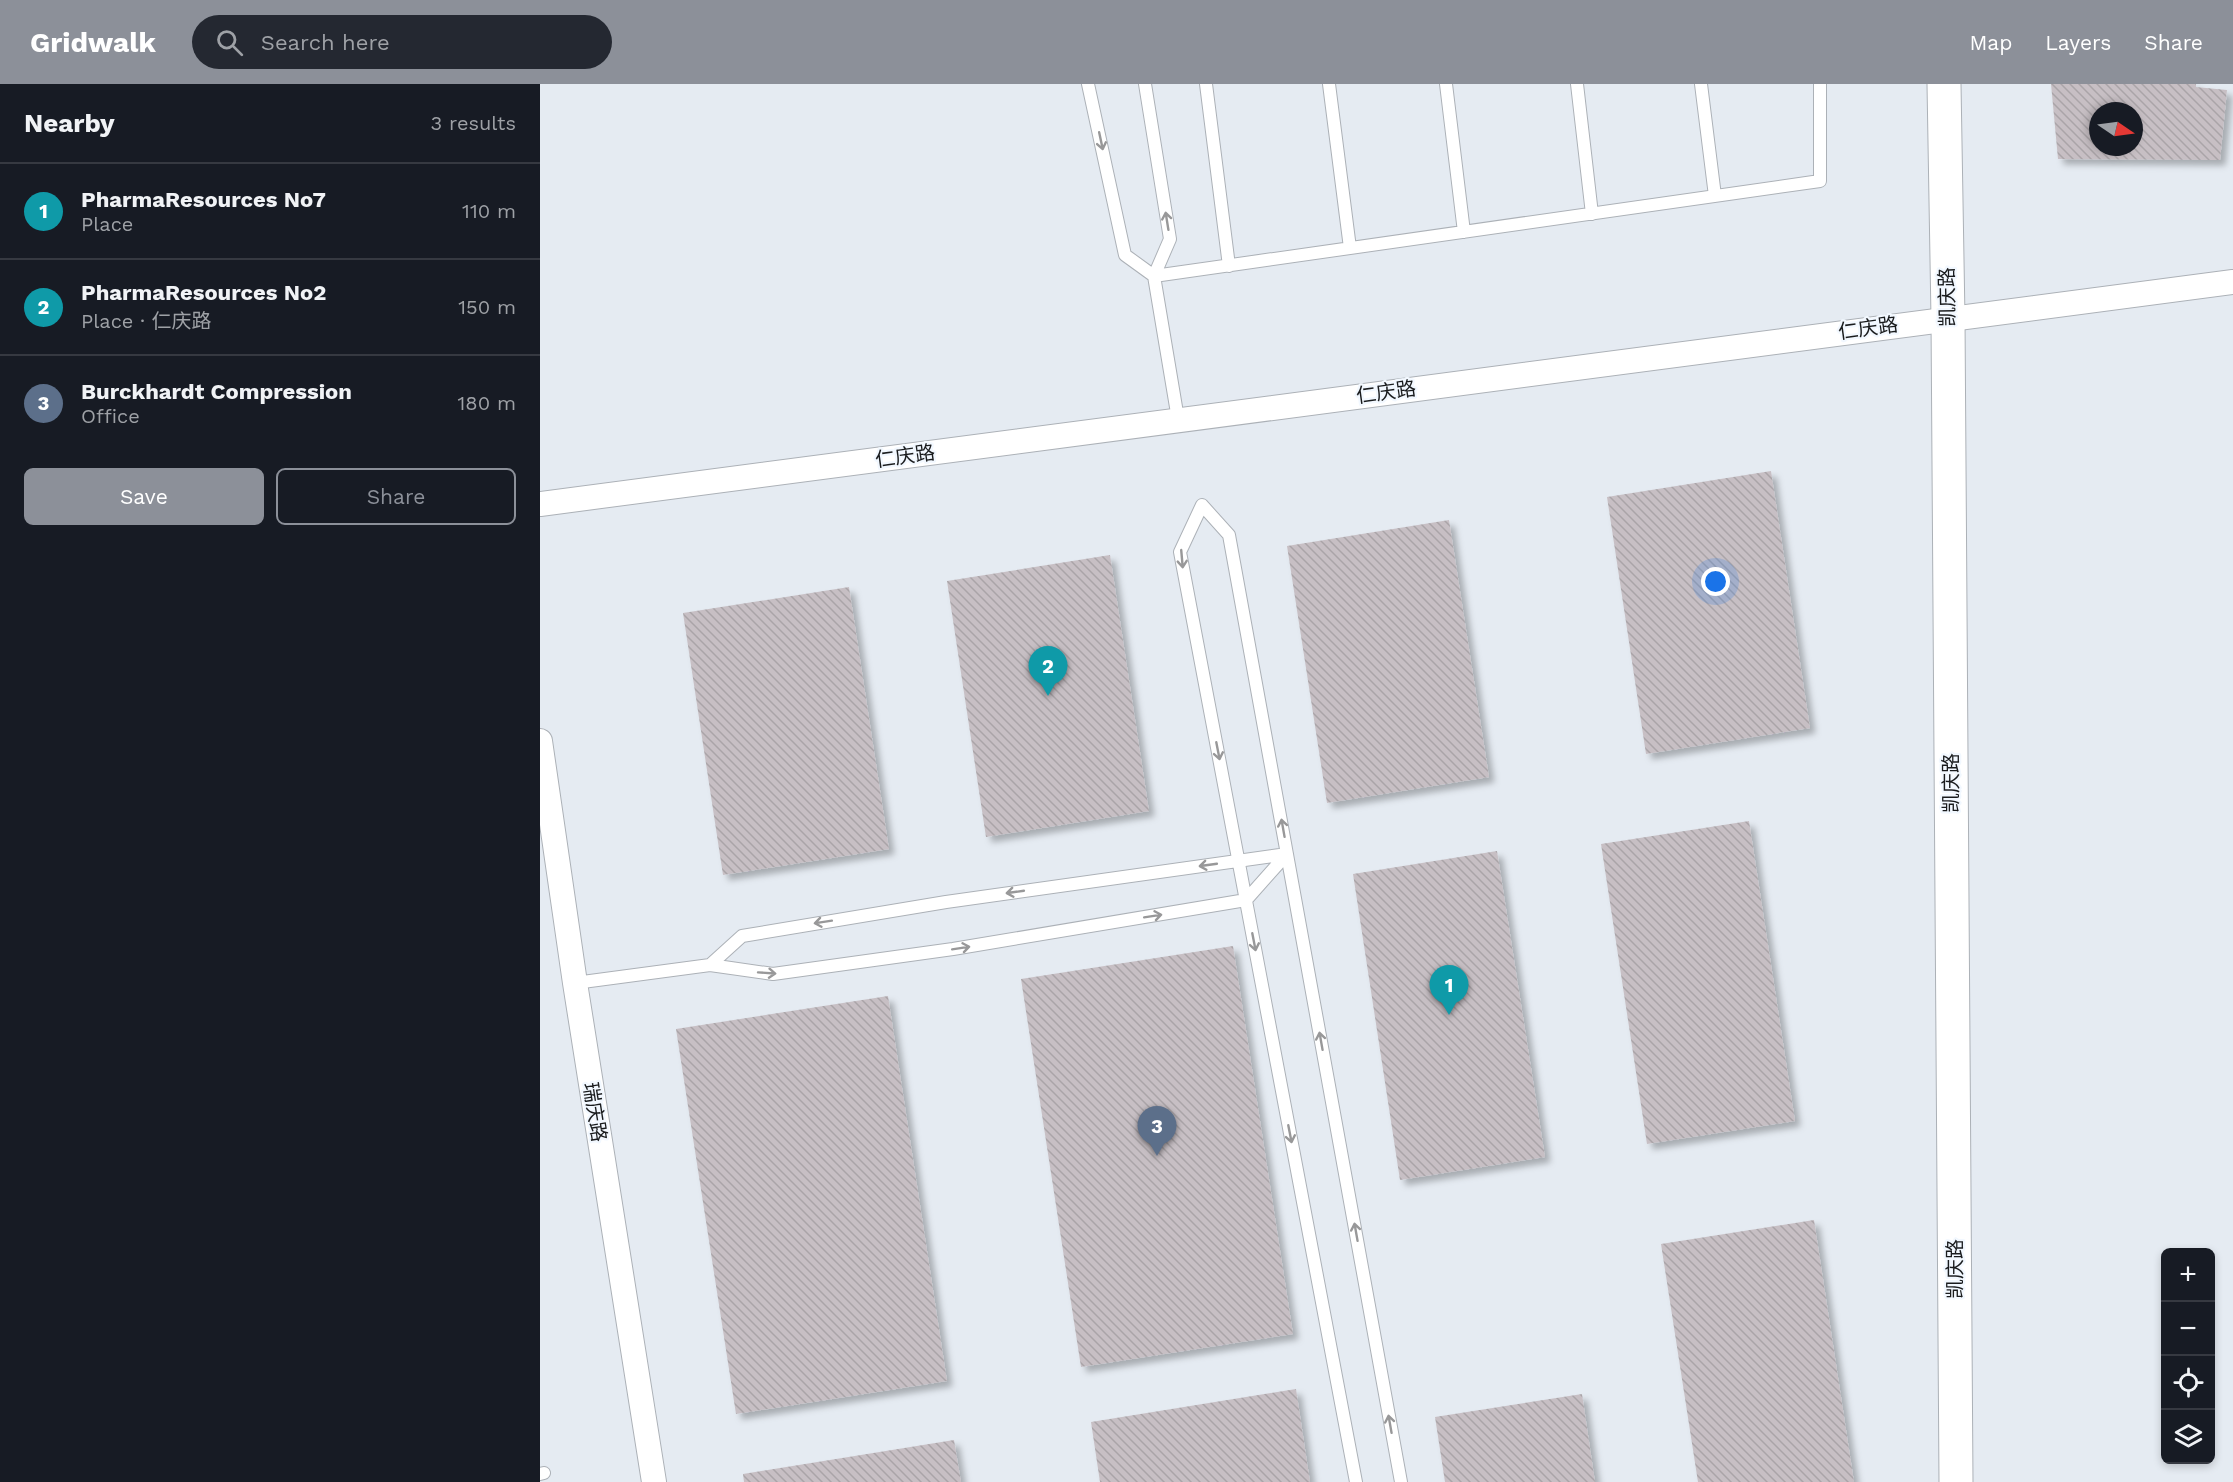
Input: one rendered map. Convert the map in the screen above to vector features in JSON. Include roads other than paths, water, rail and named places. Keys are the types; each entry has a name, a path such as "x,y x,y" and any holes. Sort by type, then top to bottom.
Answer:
{"street":[{"name":"凯庆路","path":"1944,84 1948,318 1956,1482"},
{"name":"仁庆路","path":"540,504 2233,282"},
{"name":"瑞庆路","path":"540,741 575,983 654,1482"}],"lane":[{"path":"1088,84 1125,255 1154,276 1820,181 1820,84"},
{"path":"1145,84 1170,239 1154,276 1178,419"},
{"path":"1206,84 1229,266"},
{"path":"1329,84 1350,248"},
{"path":"1446,84 1464,232"},
{"path":"1577,84 1592,214"},
{"path":"1701,84 1715,196"},
{"path":"1356,1482 1180,552 1202,505 1230,535 1401,1482"},
{"path":"575,983 710,965 772,974 953,949 1246,900 1287,854"},
{"path":"710,965 742,936 946,902 1287,854"}],"place":[{"name":"PharmaResources No2","path":"1048,696"},
{"name":"PharmaResources No7","path":"1449,1015"},
{"name":"Burckhardt Compression","path":"1157,1156"}]}
